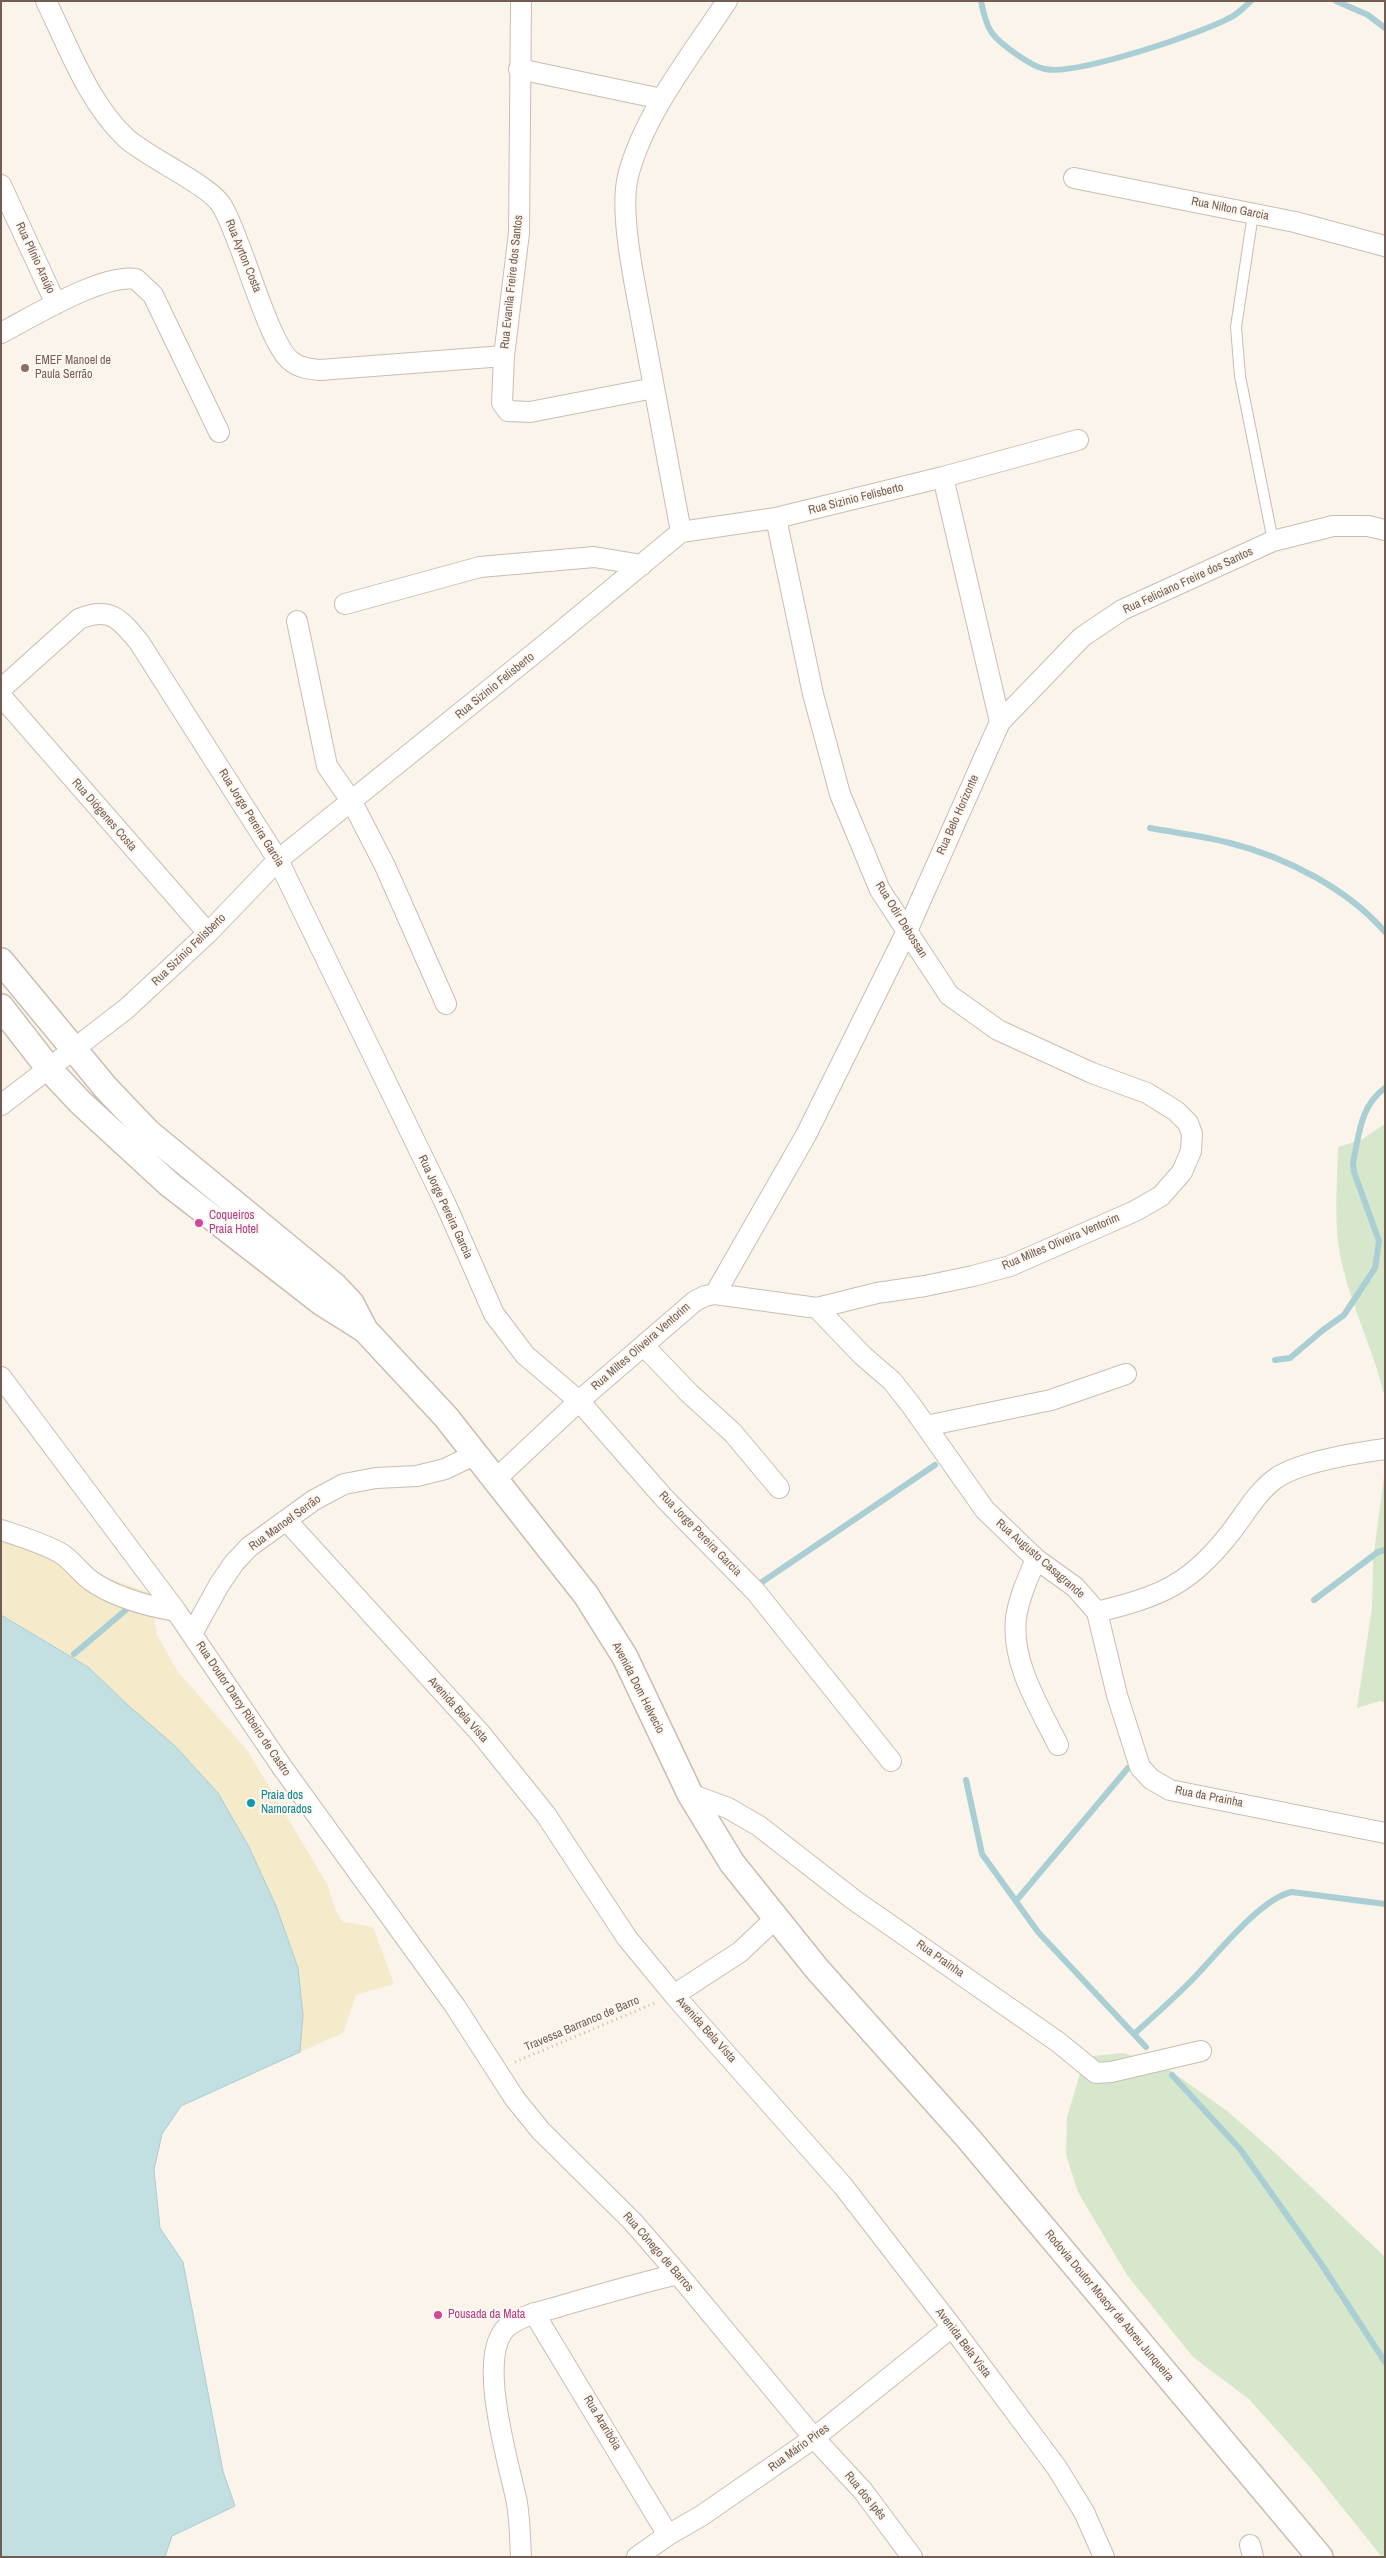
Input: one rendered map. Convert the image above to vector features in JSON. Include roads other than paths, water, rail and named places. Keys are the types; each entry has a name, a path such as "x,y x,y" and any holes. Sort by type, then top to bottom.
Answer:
{"street":[{"name":"Rua Ayrton Costa","path":"46,1 102,113 127,139 221,203 237,234 274,336 283,353 291,362 302,367 320,370 504,356"},
{"name":"Rua Evanila Freire dos Santos","path":"521,1 519,233 504,356 502,403 508,411 514,413 530,412 654,388"},
{"path":"681,532 630,258 627,212 628,178 635,155 662,99 727,1"},
{"path":"519,69 662,99"},
{"name":"Rua Nilton Garcia","path":"1074,178 1295,222 1385,246"},
{"name":"Rua Plínio Araújo","path":"1,185 56,304"},
{"path":"1,333 56,304 114,279 136,280 153,295 219,432"},
{"name":"Rua Sizinio Felisberto","path":"1,1105 50,1070 126,1009 208,934 278,860 352,802 681,532 776,518 943,477 1078,440"},
{"path":"943,477 1000,722"},
{"name":"Rua Odir Debossan","path":"776,518 813,694 840,794 880,890 949,995 998,1030 1092,1073 1148,1093 1176,1111 1188,1123"},
{"name":"Rua Feliciano Freire dos Santos","path":"1000,722 1082,636 1122,610 1273,541 1333,526 1368,526 1385,530"},
{"path":"345,604 480,567 594,557 642,565"},
{"name":"Rua Jorge Pereira Garcia","path":"1,688 79,619 93,613 106,613 118,619 140,642 278,860 446,1205 494,1314 525,1356 580,1401 664,1498 756,1592 891,1760"},
{"path":"297,621 326,766 352,802 385,866 446,1004"},
{"name":"Rua Diógenes Costa","path":"1,696 208,934"},
{"name":"Rua Belo Horizonte","path":"715,1294 806,1135 907,931 1000,722"},
{"path":"1,960 106,1088 148,1132 335,1286 350,1303 365,1330"},
{"path":"1,1007 50,1070 80,1102 169,1184 328,1307 365,1330"},
{"name":"Rua Miltes Oliveira Ventorim","path":"497,1478 580,1401 694,1301 715,1294 817,1308 877,1292 924,1286 1010,1266 1135,1210 1161,1196 1182,1172 1191,1151 1192,1134 1188,1123"},
{"name":"Rua Augusto Casagrande","path":"817,1308 862,1355 892,1381 985,1510 1036,1559 1075,1587 1097,1612"},
{"name":"Avenida Dom Helvecio","path":"365,1330 446,1417 497,1478 586,1595 624,1657 690,1794 732,1863 817,1969 895,2058"},
{"path":"644,1346 689,1394 733,1433 779,1488"},
{"path":"926,1426 1051,1400 1126,1374"},
{"name":"Rua Doutor Darcy Ribeiro de Castro","path":"1,1377 176,1611 282,1767 455,2006 497,2070"},
{"path":"1097,1612 1143,1601 1165,1592 1183,1580 1217,1549 1263,1489 1287,1471 1359,1453 1385,1449"},
{"name":"Rua Manoel Serrão","path":"192,1634 234,1563 249,1547 314,1500 344,1484 376,1478 417,1476 445,1469 476,1454"},
{"name":"Avenida Bela Vista","path":"286,1520 481,1734 546,1815 627,1938 674,1995 843,2186 952,2327 1057,2468 1084,2512 1104,2557"},
{"path":"1,1530 55,1550 64,1555 93,1582 122,1597 157,1608 176,1611"},
{"path":"1036,1559 1021,1596 1016,1619 1017,1643 1021,1665 1058,1745"},
{"name":"Rua da Prainha","path":"1097,1612 1117,1695 1140,1766 1151,1779 1170,1790 1385,1833"},
{"name":"Rua Prainha","path":"690,1794 728,1808 759,1826 817,1872 1058,2042 1096,2073 1111,2072 1201,2051"},
{"path":"674,1995 740,1952 776,1918"},
{"name":"Rodovia Doutor Moacyr de Abreu Junqueira","path":"895,2058 968,2138 1320,2557"},
{"name":"Rua Cônego de Barros","path":"497,2070 541,2131 633,2222 814,2438"},
{"path":"521,2557 518,2505 498,2419 495,2350 498,2338 509,2325 534,2313 678,2274"},
{"name":"Rua Araribóia","path":"534,2313 668,2535"},
{"name":"Rua Mário Pires","path":"637,2557 668,2535 702,2516 814,2438 952,2327"},
{"name":"Rua dos Ipês","path":"814,2438 863,2491 912,2557"}],"lane":[{"path":"1253,214 1236,327 1240,376 1273,541"}],"water":[{"path":"1,1615 88,1667 175,1746 218,1793 249,1847 276,1906 298,1968 303,2015 300,2052 181,2106 162,2134 154,2170 160,2228 183,2262 223,2471 235,2506 172,2536 165,2557 1,2557"}],"waterway":[{"path":"981,1 988,26 992,33 1025,60 1045,69 1083,66 1169,42 1233,16 1251,1"},
{"path":"1336,1 1368,15 1385,28"},
{"path":"1150,828 1230,843 1251,849 1293,866 1334,888 1370,916 1385,932"},
{"path":"1275,1360 1290,1358 1344,1315 1375,1268 1379,1241 1354,1172 1353,1163 1365,1112 1370,1103 1385,1088"},
{"path":"762,1582 935,1465"},
{"path":"1314,1600 1378,1552 1385,1550"},
{"path":"74,1654 127,1609"},
{"path":"1016,1901 1128,1768"},
{"path":"966,1780 982,1854 1038,1932 1146,2047"},
{"path":"1134,2034 1190,1982 1238,1930 1266,1905 1279,1897 1292,1892 1385,1904"},
{"path":"1172,2075 1240,2149 1320,2262 1385,2362"}],"place":[{"name":"EMEF Manoel de Paula Serrão","path":"25,368"},
{"name":"Coqueiros Praia Hotel","path":"199,1223"},
{"name":"Praia dos Namorados","path":"251,1803"},
{"name":"Pousada da Mata","path":"438,2315"}]}
